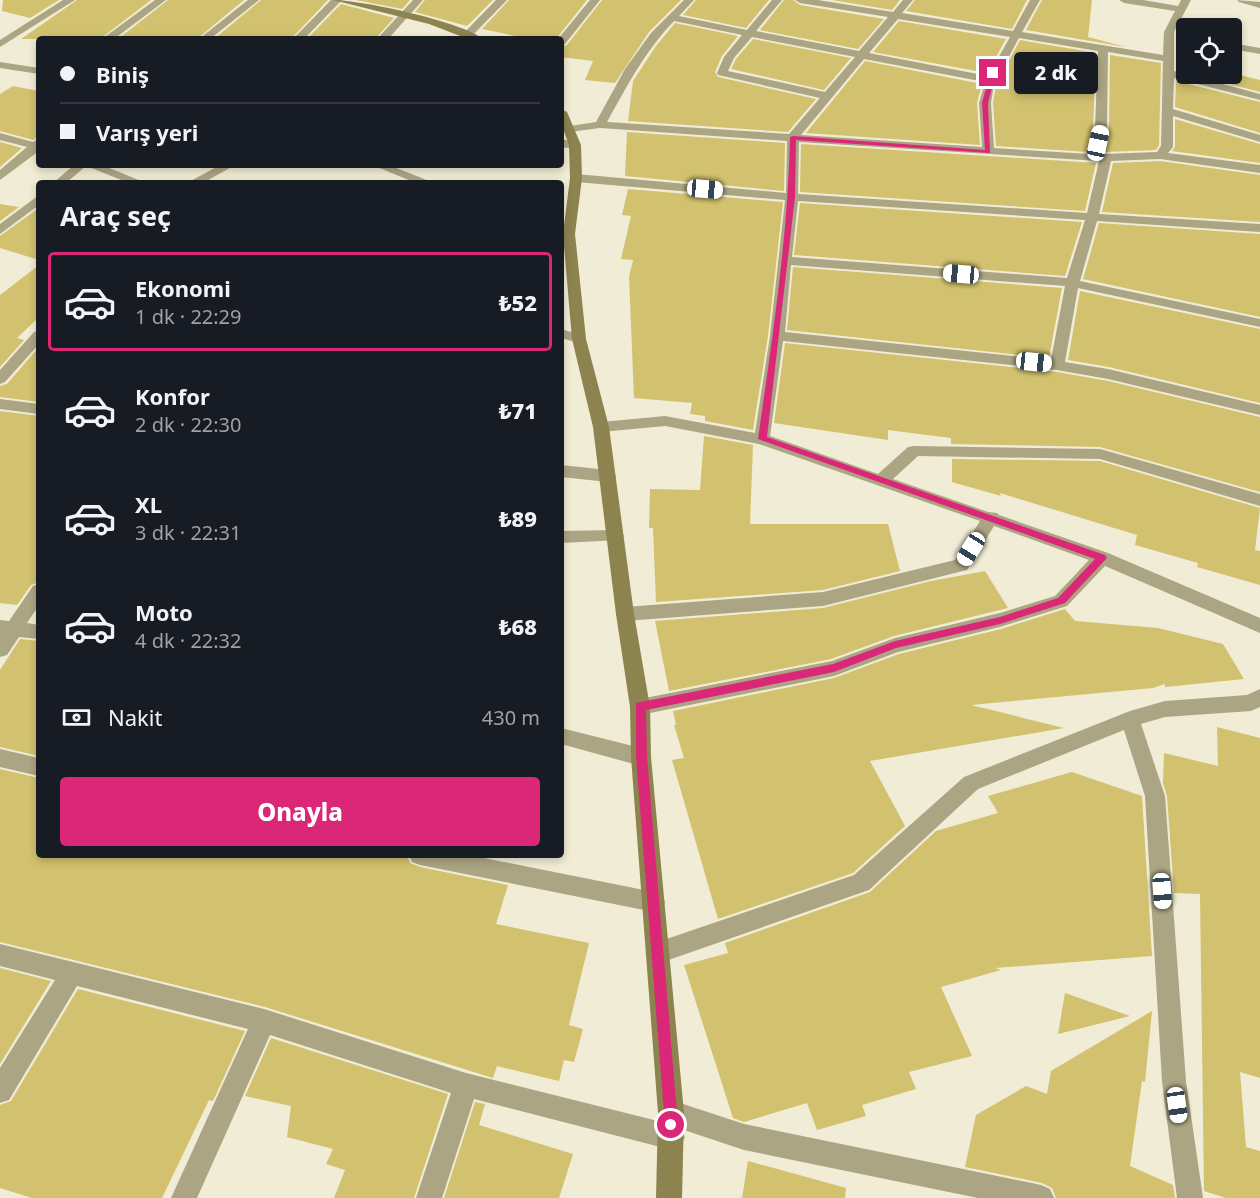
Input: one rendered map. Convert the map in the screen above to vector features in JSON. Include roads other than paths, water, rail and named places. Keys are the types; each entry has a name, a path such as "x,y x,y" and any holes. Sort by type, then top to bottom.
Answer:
{"main road":[{"path":"338,0 402,16 465,36"},
{"path":"567,133 576,178 565,232 570,336 601,427 625,614 640,706 641,757 671,1125 669,1198"}],"street":[{"path":"0,44 70,0"},
{"path":"111,36 161,0"},
{"path":"208,36 254,0"},
{"path":"301,36 338,0"},
{"path":"385,36 418,0"},
{"path":"465,36 502,0"},
{"path":"564,38 595,0"},
{"path":"600,125 629,71 655,35 689,0"},
{"path":"777,0 729,57 722,73 828,96"},
{"path":"800,0 1169,59"},
{"path":"762,439 777,336 792,197 793,137 908,0"},
{"path":"988,152 985,103 990,80 1035,0"},
{"path":"1124,0 1183,4 1169,59 1167,147 1160,155"},
{"path":"1242,0 1260,5"},
{"path":"672,18 990,80"},
{"path":"1242,48 1260,51"},
{"path":"1057,365 1072,283 1092,217 1100,158 1103,50"},
{"path":"0,65 36,70"},
{"path":"1168,73 1260,97"},
{"path":"1168,111 1260,139"},
{"path":"567,133 600,125 988,152 1100,158 1160,155 1260,170"},
{"path":"0,135 36,144"},
{"path":"0,176 36,147"},
{"path":"63,180 77,168"},
{"path":"101,168 132,180"},
{"path":"199,180 223,168"},
{"path":"386,168 420,180"},
{"path":"576,178 792,197 1260,228"},
{"path":"0,230 36,201"},
{"path":"784,260 1072,283 1260,323"},
{"path":"777,336 1057,365 1108,374 1260,410"},
{"path":"0,378 36,337"},
{"path":"0,404 36,409"},
{"path":"601,427 665,421 762,439 991,517 1102,558 1260,626"},
{"path":"882,479 914,451 1100,454 1260,500"},
{"path":"564,471 608,476"},
{"path":"625,614 822,598 961,565 991,517"},
{"path":"564,537 615,536"},
{"path":"640,706 834,668 895,645 1030,611 1061,601 1102,558"},
{"path":"0,650 7,628 36,594"},
{"path":"7,628 36,632"},
{"path":"657,953 861,883 971,783 1130,719 1165,709 1251,703 1260,698"},
{"path":"1130,719 1155,796 1174,1081 1190,1198"},
{"path":"564,737 641,757"},
{"path":"0,758 36,766"},
{"path":"435,858 654,902"},
{"path":"0,955 264,1021 466,1085 744,1137 1041,1198"},
{"path":"0,1091 72,973"},
{"path":"184,1198 264,1021"},
{"path":"429,1198 466,1085"}]}
